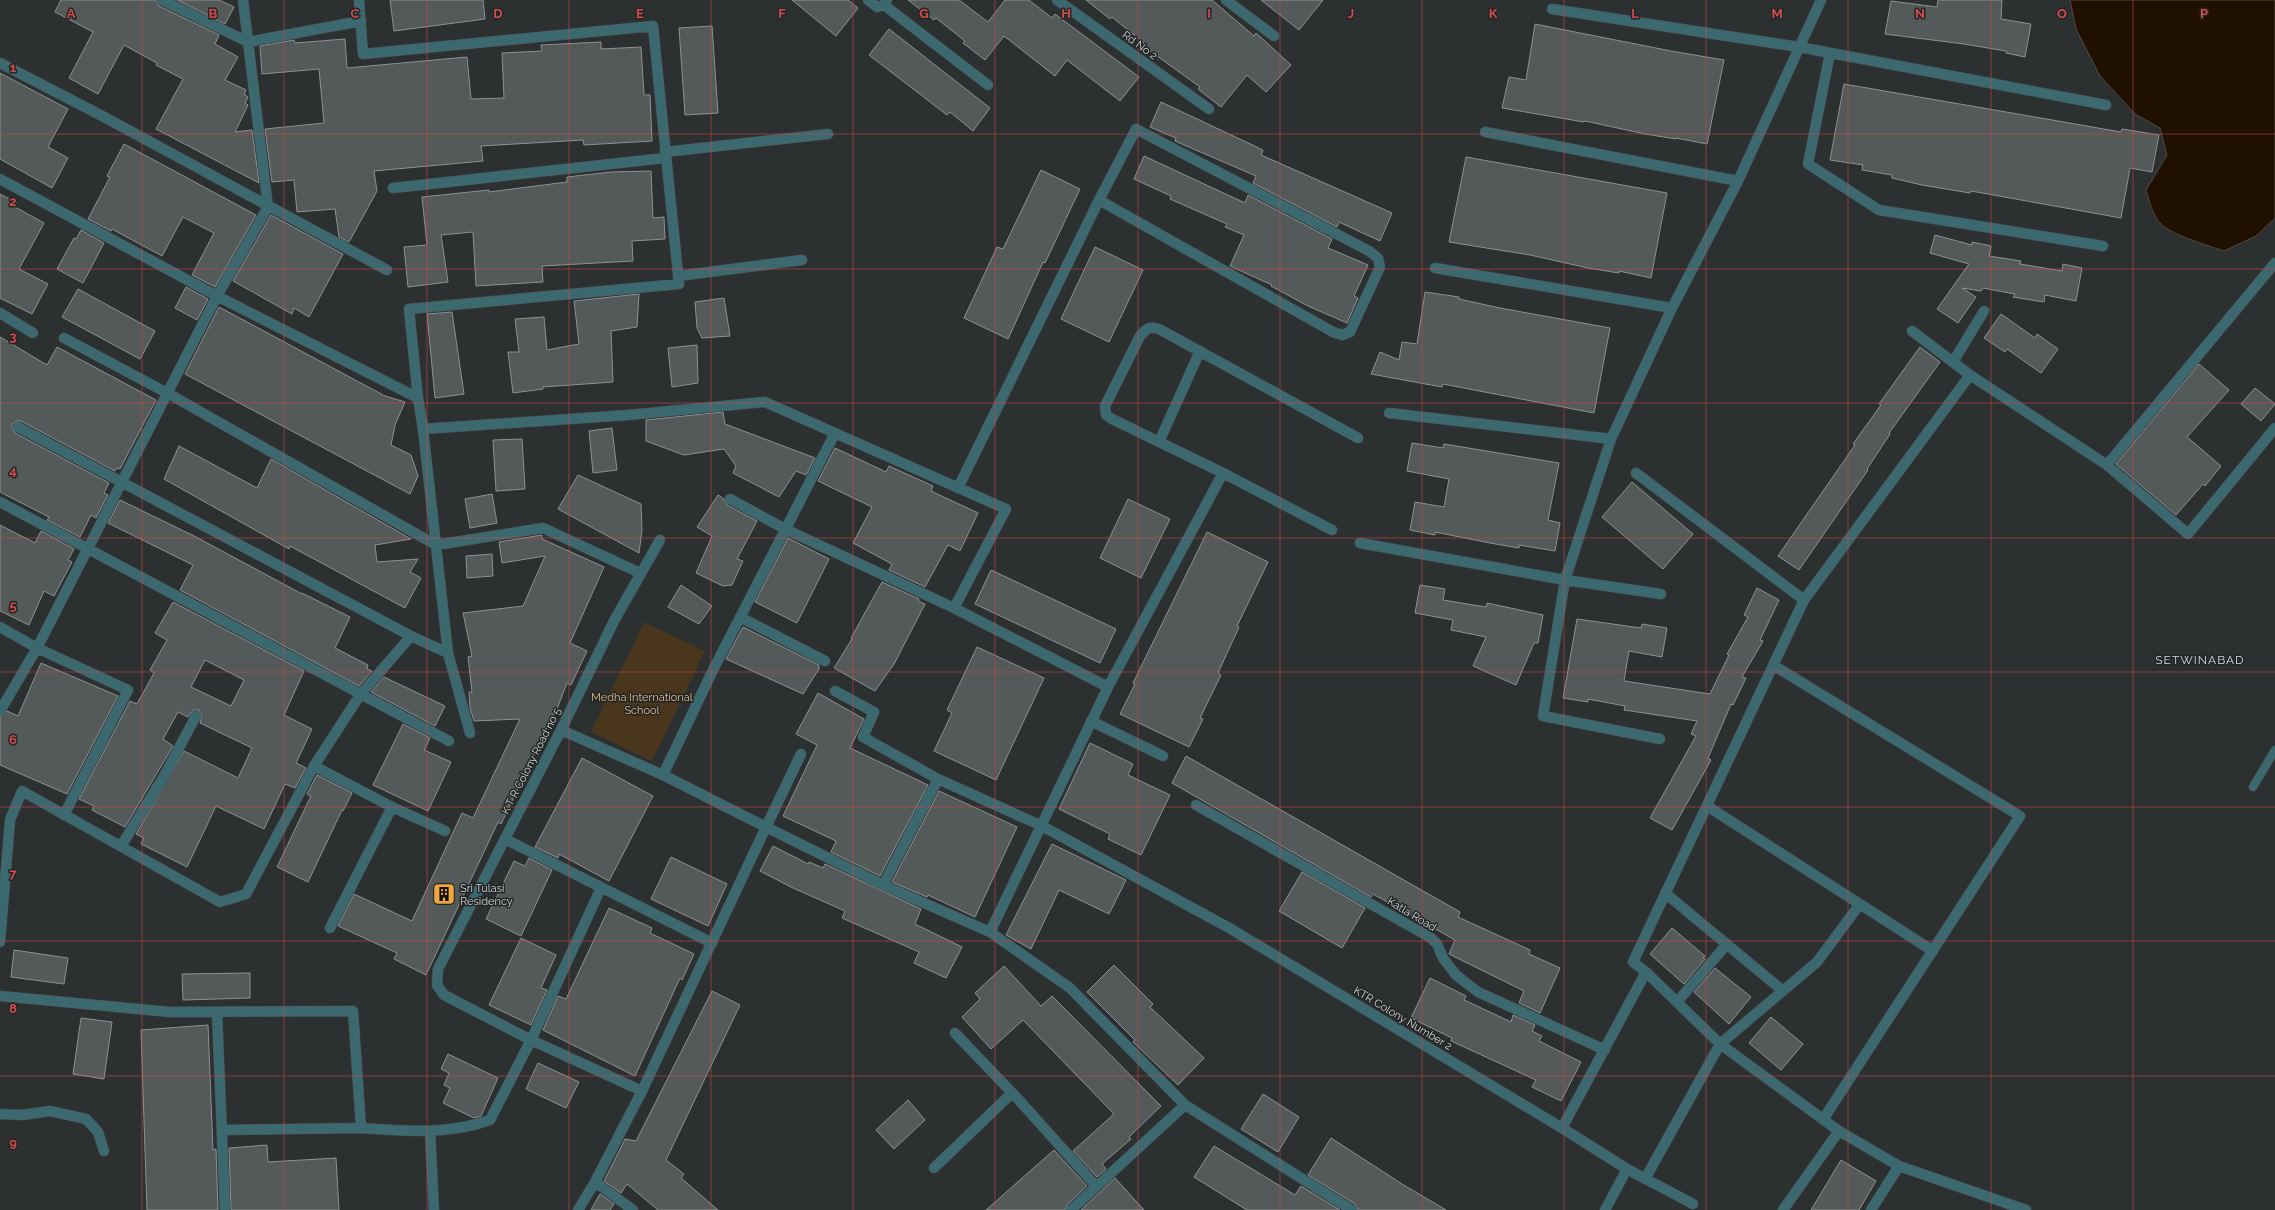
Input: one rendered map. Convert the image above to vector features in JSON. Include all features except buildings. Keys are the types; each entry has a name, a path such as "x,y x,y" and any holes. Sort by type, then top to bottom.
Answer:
{"street":[{"path":"162,0 248,42 361,21"},
{"path":"0,711 37,648 87,549 169,394 217,296 268,207 243,0"},
{"path":"359,0 363,54 653,26 679,284 409,310 448,653 470,733"},
{"path":"868,0 877,7 886,2 988,85"},
{"name":"Rd No 2","path":"1057,0 1209,109"},
{"path":"1226,0 1274,36"},
{"path":"1660,739 1543,716 1565,580 1611,439 1672,308 1738,181 1821,0"},
{"path":"1552,9 1830,53 2106,105"},
{"path":"1830,53 1808,164 1879,210 2102,246"},
{"path":"0,63 106,118 386,270"},
{"path":"958,488 1099,200 1136,129 1369,251 1378,258 1380,267 1350,332 1342,335 1333,332 1099,200"},
{"path":"1485,132 1738,181"},
{"path":"393,188 828,134"},
{"path":"0,179 217,296 418,398"},
{"path":"678,276 802,260"},
{"path":"2107,465 2275,263"},
{"path":"1435,268 1672,308"},
{"path":"1952,362 1984,311"},
{"path":"0,313 33,333"},
{"path":"1332,530 1223,473 1112,419 1106,415 1105,406 1140,336 1147,328 1151,326 1200,351 1358,438"},
{"path":"1912,331 1970,376 2107,465 2188,534 2275,428"},
{"path":"64,338 169,394 436,545 543,528 640,573"},
{"path":"1159,442 1200,351"},
{"path":"1970,376 1804,600 1633,962 1646,972 1720,1044 1824,1118 1839,1131 1899,1166 2026,1210"},
{"path":"423,429 628,415 765,402 1006,509 954,608"},
{"path":"1390,413 1611,439"},
{"path":"18,427 411,636 448,653"},
{"path":"663,775 740,617 835,433"},
{"path":"990,932 1108,686 1223,473"},
{"path":"1636,473 1804,600"},
{"path":"730,499 785,528 954,608 1108,686"},
{"path":"0,502 360,695 449,741"},
{"name":"K T R Colony Road no 5","path":"531,1040 444,994 437,985 438,969 561,730 615,619 660,540"},
{"path":"1360,543 1565,580 1661,594"},
{"path":"740,617 825,661"},
{"path":"0,627 37,648 128,690 64,815"},
{"path":"0,942 3,863 10,820 22,791 220,902 246,894 314,766 360,695 411,636"},
{"path":"1773,665 2020,816 1824,1118"},
{"name":"KTR Colony Number 2","path":"835,691 874,712 863,737 938,779 1042,826 1231,929 1627,1168 1693,1204"},
{"path":"121,846 164,776 196,716"},
{"path":"1091,721 1163,756"},
{"path":"561,730 663,775 883,885 990,932 1070,988 1186,1105 1352,1210"},
{"path":"578,1210 596,1182 642,1091 801,754"},
{"path":"314,766 392,807 445,831"},
{"path":"883,885 938,779"},
{"name":"Katla Road","path":"1196,805 1431,938 1437,944 1443,958 1456,975 1478,992 1605,1050"},
{"path":"1707,806 1933,951"},
{"path":"330,928 392,807"},
{"path":"505,839 712,943"},
{"path":"222,1130 361,1128 430,1132 476,1125 490,1120 531,1040 601,888"},
{"path":"1665,893 1783,991"},
{"path":"1645,1178 1720,1044 1817,962 1860,904"},
{"path":"1677,1002 1727,944"},
{"path":"1562,1128 1646,972"},
{"path":"0,996 170,1012 353,1011 361,1128"},
{"path":"218,1012 225,1210"},
{"path":"955,1033 1012,1093 1096,1186"},
{"path":"531,1040 642,1091"},
{"path":"934,1168 1012,1093"},
{"path":"1070,1210 1186,1105"},
{"path":"0,1114 22,1115 50,1111 86,1119 98,1132 104,1151"},
{"path":"1783,1210 1839,1131"},
{"path":"430,1132 434,1210"},
{"path":"1871,1210 1899,1166"},
{"path":"1605,1210 1627,1168"},
{"path":"596,1182 633,1210"}],"lane":[{"path":"2253,787 2275,750"}],"green space":[{"name":"Medha International School","path":"644,622 705,651 652,761 591,732"}],"shaded area":[{"path":"2070,0 2275,0 2275,218 2256,236 2224,251 2173,232 2158,221 2146,190 2167,155 2160,128 2135,114 2100,76 2076,29"}],"place":[{"name":"Sri Tulasi Residency","path":"444,894"}],"district":[{"name":"SETWINABAD","path":"2200,660"}]}
